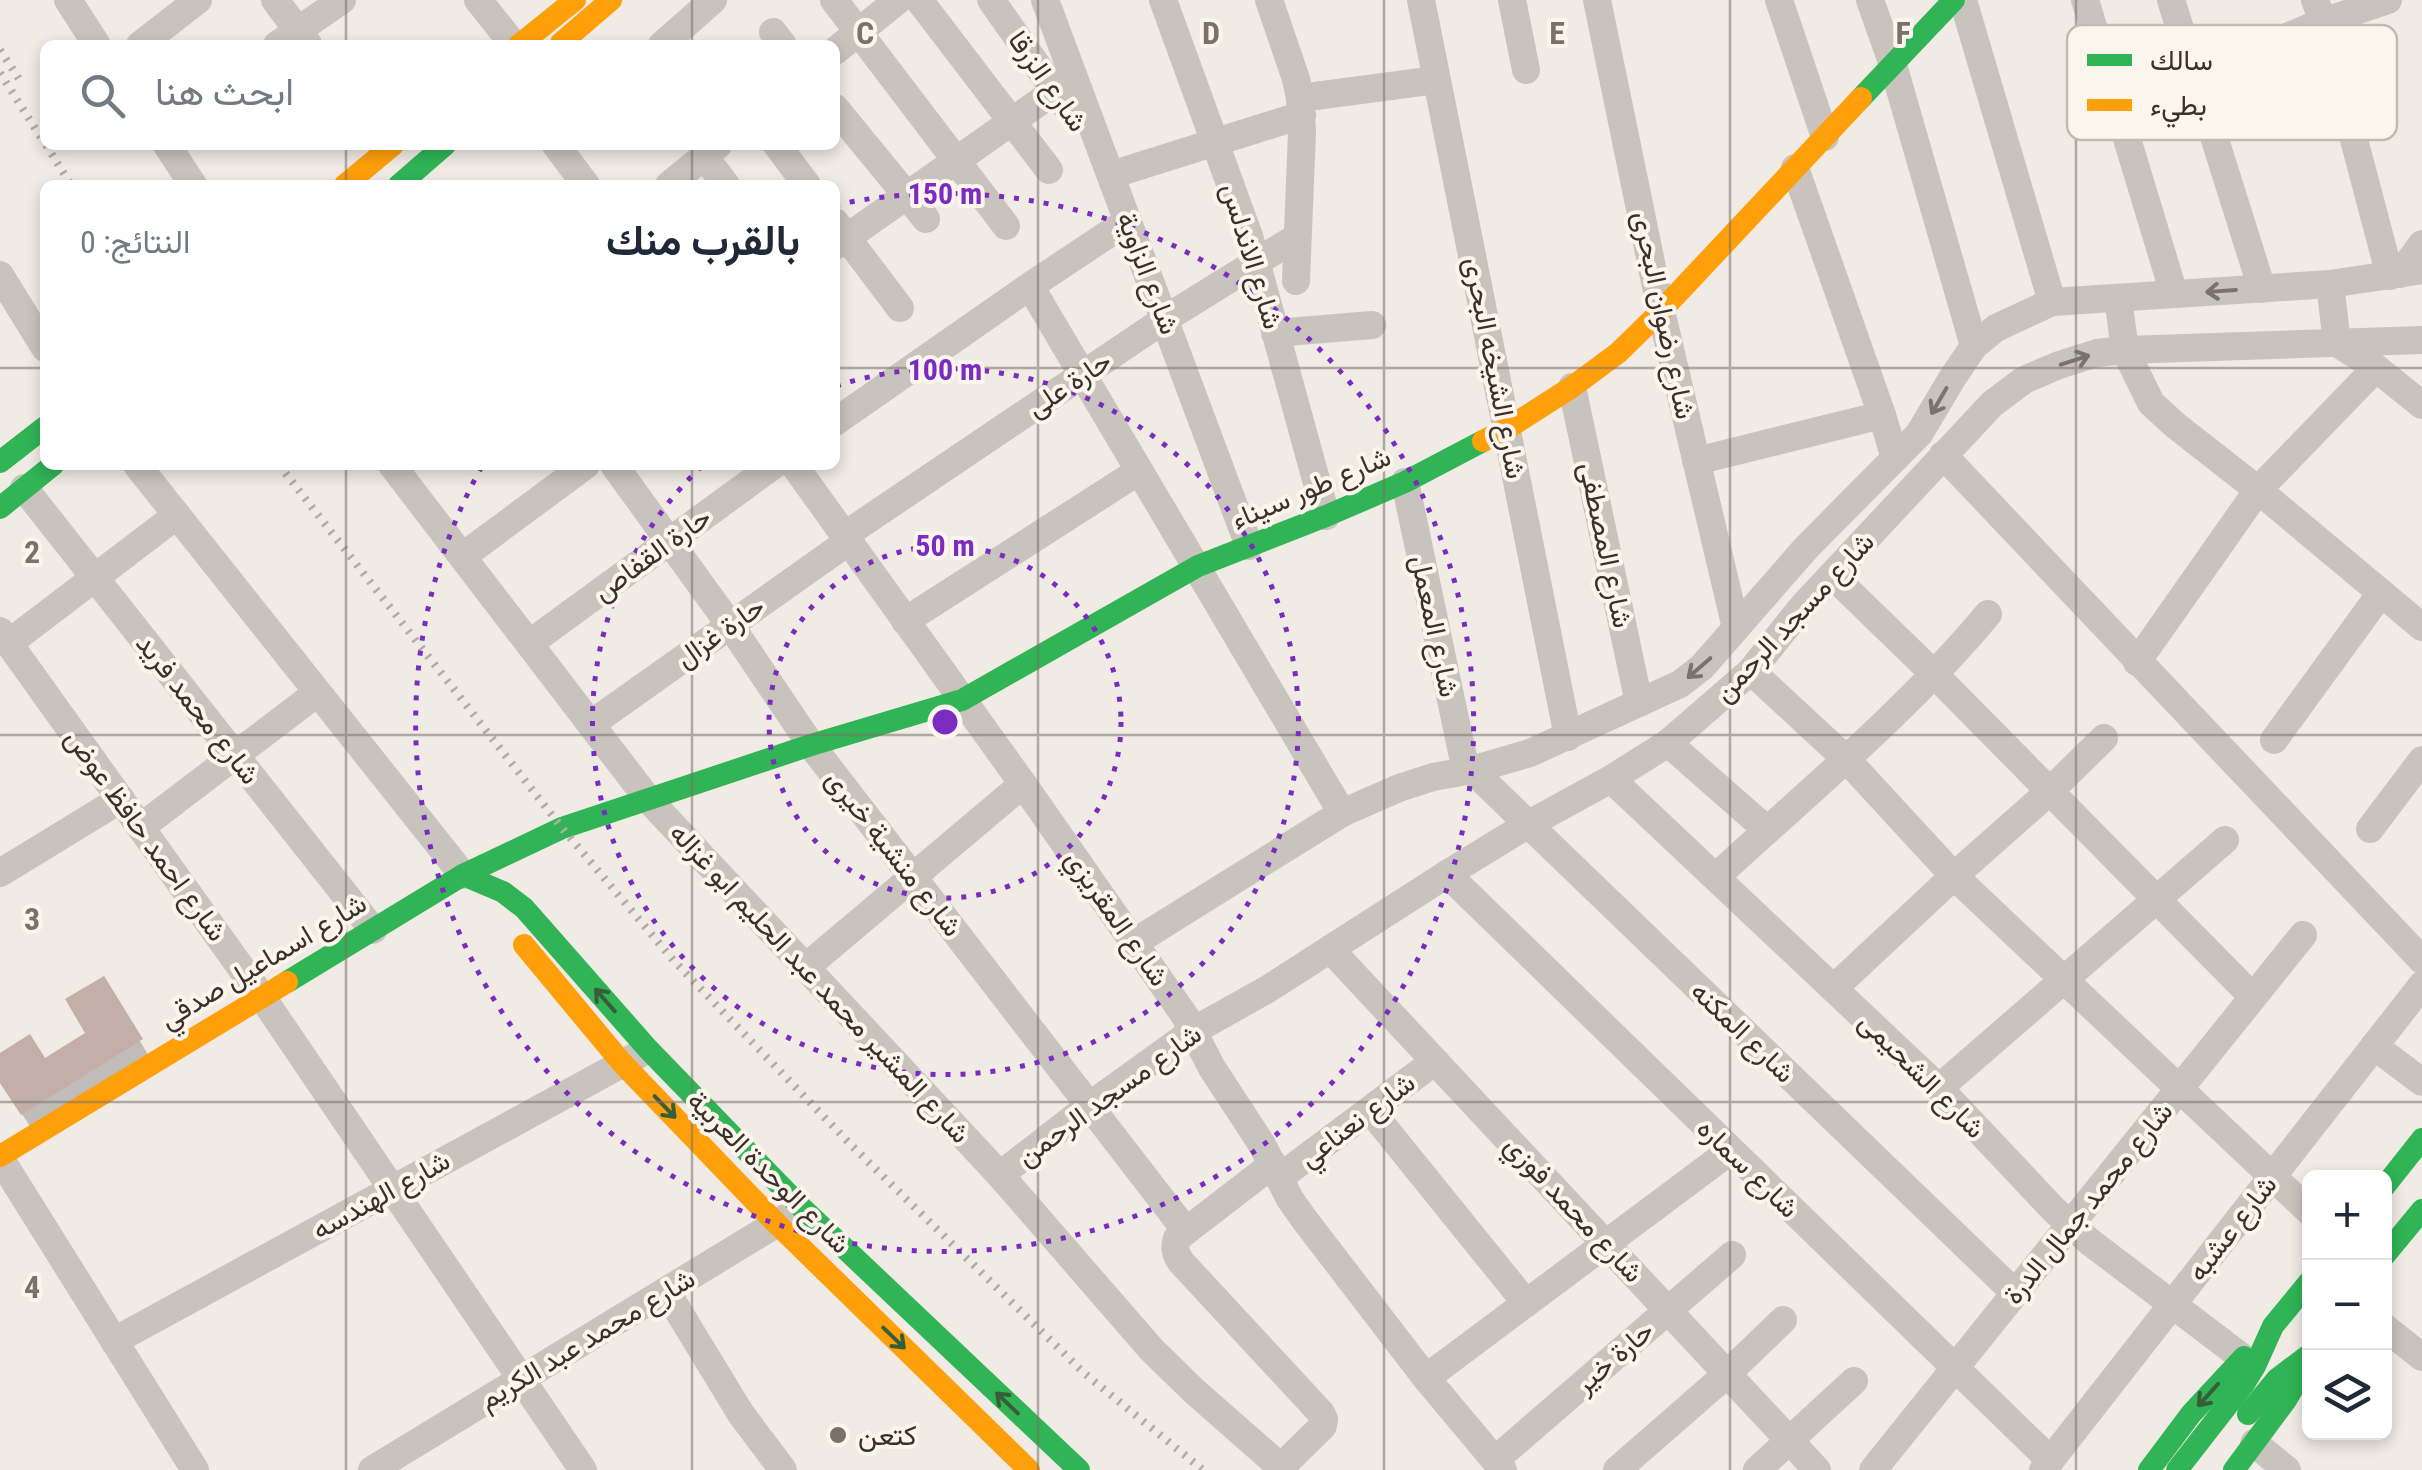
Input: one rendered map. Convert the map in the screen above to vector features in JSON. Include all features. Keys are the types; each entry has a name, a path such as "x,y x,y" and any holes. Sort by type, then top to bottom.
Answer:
{"street":[{"path":"68,0 94,40"},
{"path":"146,40 198,0"},
{"path":"275,0 294,40 342,0"},
{"path":"478,0 513,40"},
{"path":"523,40 575,0"},
{"path":"566,40 611,0"},
{"path":"668,40 712,0"},
{"path":"834,0 1006,226"},
{"path":"840,46 898,0"},
{"path":"919,0 1049,170"},
{"name":"شارع الزرقا","path":"991,0 1108,169"},
{"name":"شارع الزاوية","path":"1045,0 1249,546"},
{"name":"شارع الاندلس","path":"1164,0 1256,260 1326,516"},
{"path":"1269,0 1296,79 1301,106 1296,281"},
{"name":"شارع الشيخه البحرى","path":"1421,0 1568,737"},
{"path":"1512,0 1526,70"},
{"name":"شارع رضوان البحرى","path":"1598,0 1661,311 1736,628"},
{"path":"1779,0 1824,138"},
{"path":"1870,0 1893,65 1974,346"},
{"name":"شارع طور سيناء","path":"562,828 811,745 962,700 1198,566 1404,482 1508,428 1618,354 1954,0"},
{"path":"1963,0 2052,302"},
{"path":"2085,0 2093,25"},
{"path":"2171,0 2179,25"},
{"path":"2292,25 2319,11 2388,0"},
{"path":"1108,169 1216,143 1301,106 1436,80"},
{"path":"840,234 906,196 1055,91"},
{"path":"840,114 926,219"},
{"path":"2127,140 2174,294"},
{"path":"2216,140 2262,288"},
{"path":"2361,140 2404,273"},
{"path":"169,150 189,180"},
{"path":"351,180 384,150"},
{"path":"409,180 440,150"},
{"path":"560,150 582,180"},
{"path":"675,180 710,150 724,180"},
{"path":"781,150 803,180"},
{"path":"1796,168 1895,458"},
{"path":"840,419 1128,222"},
{"path":"840,236 900,308"},
{"name":"حارة على","path":"847,538 1165,319 1296,236"},
{"path":"2404,273 2422,244"},
{"name":"شارع مسجد الرحمن","path":"1134,942 1342,813 1399,788 1530,753 1680,684 1702,667 1806,548 1919,434 1974,346 1996,328 2052,302 2330,284 2404,273"},
{"path":"0,275 40,340"},
{"path":"2330,284 2337,344 2376,368 2422,405"},
{"path":"1030,286 1342,813"},
{"path":"2118,298 2125,350 2152,402 2422,627"},
{"path":"1275,333 1372,325"},
{"name":"شارع مسجد الرحمن","path":"1000,1175 1193,1030 1268,989 1447,874 1668,743 1751,671 1832,575 1943,455 1992,404 2024,380 2059,364 2125,350 2422,340"},
{"path":"2137,662 2258,490 2376,368"},
{"name":"شارع المصطفى","path":"1572,388 1639,703"},
{"path":"1696,461 1882,416"},
{"path":"0,462 40,431"},
{"path":"1943,455 2422,960"},
{"path":"0,508 47,470"},
{"name":"شارع الوحدة العربية","path":"141,470 463,875 622,1063 776,1223 1030,1470"},
{"name":"شارع المشير محمد عبد الحليم ابو غزاله","path":"403,470 463,556 648,799 1000,1175 1151,1349 1283,1469"},
{"path":"463,556 579,470"},
{"name":"شارع منشية خيرى","path":"618,470 811,745 1186,1231"},
{"name":"حارة القفاص","path":"530,643 767,470"},
{"name":"شارع المقريزي","path":"798,470 1134,942 1193,1030 1304,1220 1499,1465"},
{"path":"905,620 1140,471"},
{"name":"شارع المعمل","path":"1404,482 1469,771"},
{"name":"شارع محمد فريد","path":"24,488 372,930"},
{"path":"7,651 177,515"},
{"name":"حارة غزال","path":"591,724 847,538"},
{"path":"1832,575 2253,997"},
{"path":"2274,740 2380,593"},
{"path":"1717,876 1847,760 1934,675 1988,614"},
{"name":"شارع احمد حافظ عوض","path":"7,651 121,799 262,997 583,1470"},
{"path":"1751,671 1847,760 1954,876 2302,1205"},
{"path":"141,827 317,693"},
{"path":"1834,988 2104,738"},
{"path":"1668,743 1767,830"},
{"path":"2370,829 2422,760"},
{"name":"شارع المكنه","path":"1469,771 2015,1293"},
{"name":"شارع الشحيمى","path":"1611,779 1939,1088 2070,1224 2242,1358"},
{"path":"806,967 1023,784"},
{"path":"0,873 121,799"},
{"name":"شارع اسماعيل صدقي","path":"0,1157 463,875 562,828"},
{"path":"1939,1088 2225,840"},
{"name":"شارع سماره","path":"1447,874 1956,1368 2047,1465"},
{"name":"شارع الوحدة العربية","path":"463,875 502,892 524,908 648,1049 802,1208 1070,1468"},
{"name":"شارع محمد جمال الدرة","path":"1873,1470 2303,935"},
{"name":"شارع محمد فوزي","path":"1330,949 1817,1470"},
{"name":"شارع عشبه","path":"2047,1465 2422,986"},
{"path":"2374,1046 2422,1082"},
{"name":"شارع الهندسه","path":"114,1341 648,1049"},
{"name":"شارع نعناعي","path":"1186,1231 1370,1110 1436,1061"},
{"path":"1370,1110 1526,1303"},
{"path":"2392,1177 2422,1140"},
{"path":"1426,1378 1730,1151"},
{"path":"0,1157 195,1470"},
{"name":"شارع محمد عبد الكريم","path":"372,1470 802,1208"},
{"path":"2392,1246 2422,1210"},
{"path":"1186,1231 1177,1238 1176,1255 1324,1419 1283,1469"},
{"name":"حارة خير","path":"1499,1465 1732,1254"},
{"path":"666,1290 740,1414 782,1470"},
{"path":"2149,1470 2192,1414 2302,1290"},
{"path":"1618,1470 1783,1320"},
{"path":"2205,1470 2240,1406 2273,1326"},
{"path":"2392,1333 2421,1355"},
{"path":"2176,1470 2240,1406 2302,1360"},
{"path":"2234,1470 2286,1400 2302,1369"},
{"path":"1758,1470 1854,1380"},
{"path":"2254,1442 2288,1470"}],"building":[{"path":"104,976 143,1039 21,1115 0,1083 0,1053 30,1034 45,1058 85,1033 65,999"}],"railway":[{"path":"0,50 21,82"},
{"path":"0,73 40,136"},
{"path":"49,150 68,180"},
{"path":"283,470 562,828 674,961 852,1146 1084,1373 1203,1470"}],"traffic: fast":[{"path":"1861,98 1954,0"},
{"path":"405,180 439,150"},
{"path":"0,462 40,431"},
{"path":"287,982 463,875 562,828 811,745 962,700 1198,566 1405,482 1483,441"},
{"path":"0,508 47,470"},
{"path":"463,875 503,892 524,908 648,1049 802,1208 1079,1470"},
{"path":"2392,1177 2422,1139"},
{"path":"2392,1246 2422,1210"},
{"path":"2177,1470 2244,1384 2273,1326 2302,1291"},
{"path":"2149,1470 2191,1414 2244,1357"},
{"path":"2248,1414 2277,1379 2302,1360"},
{"path":"2234,1470 2299,1378"}],"traffic: slow":[{"path":"525,40 575,0"},
{"path":"564,40 611,0"},
{"path":"1483,441 1572,387 1618,353 1861,98"},
{"path":"351,180 387,150"},
{"path":"524,945 622,1063 776,1223 1029,1470"},
{"path":"0,1156 287,982"}],"place":[{"name":"كتعن","path":"838,1435"}]}
